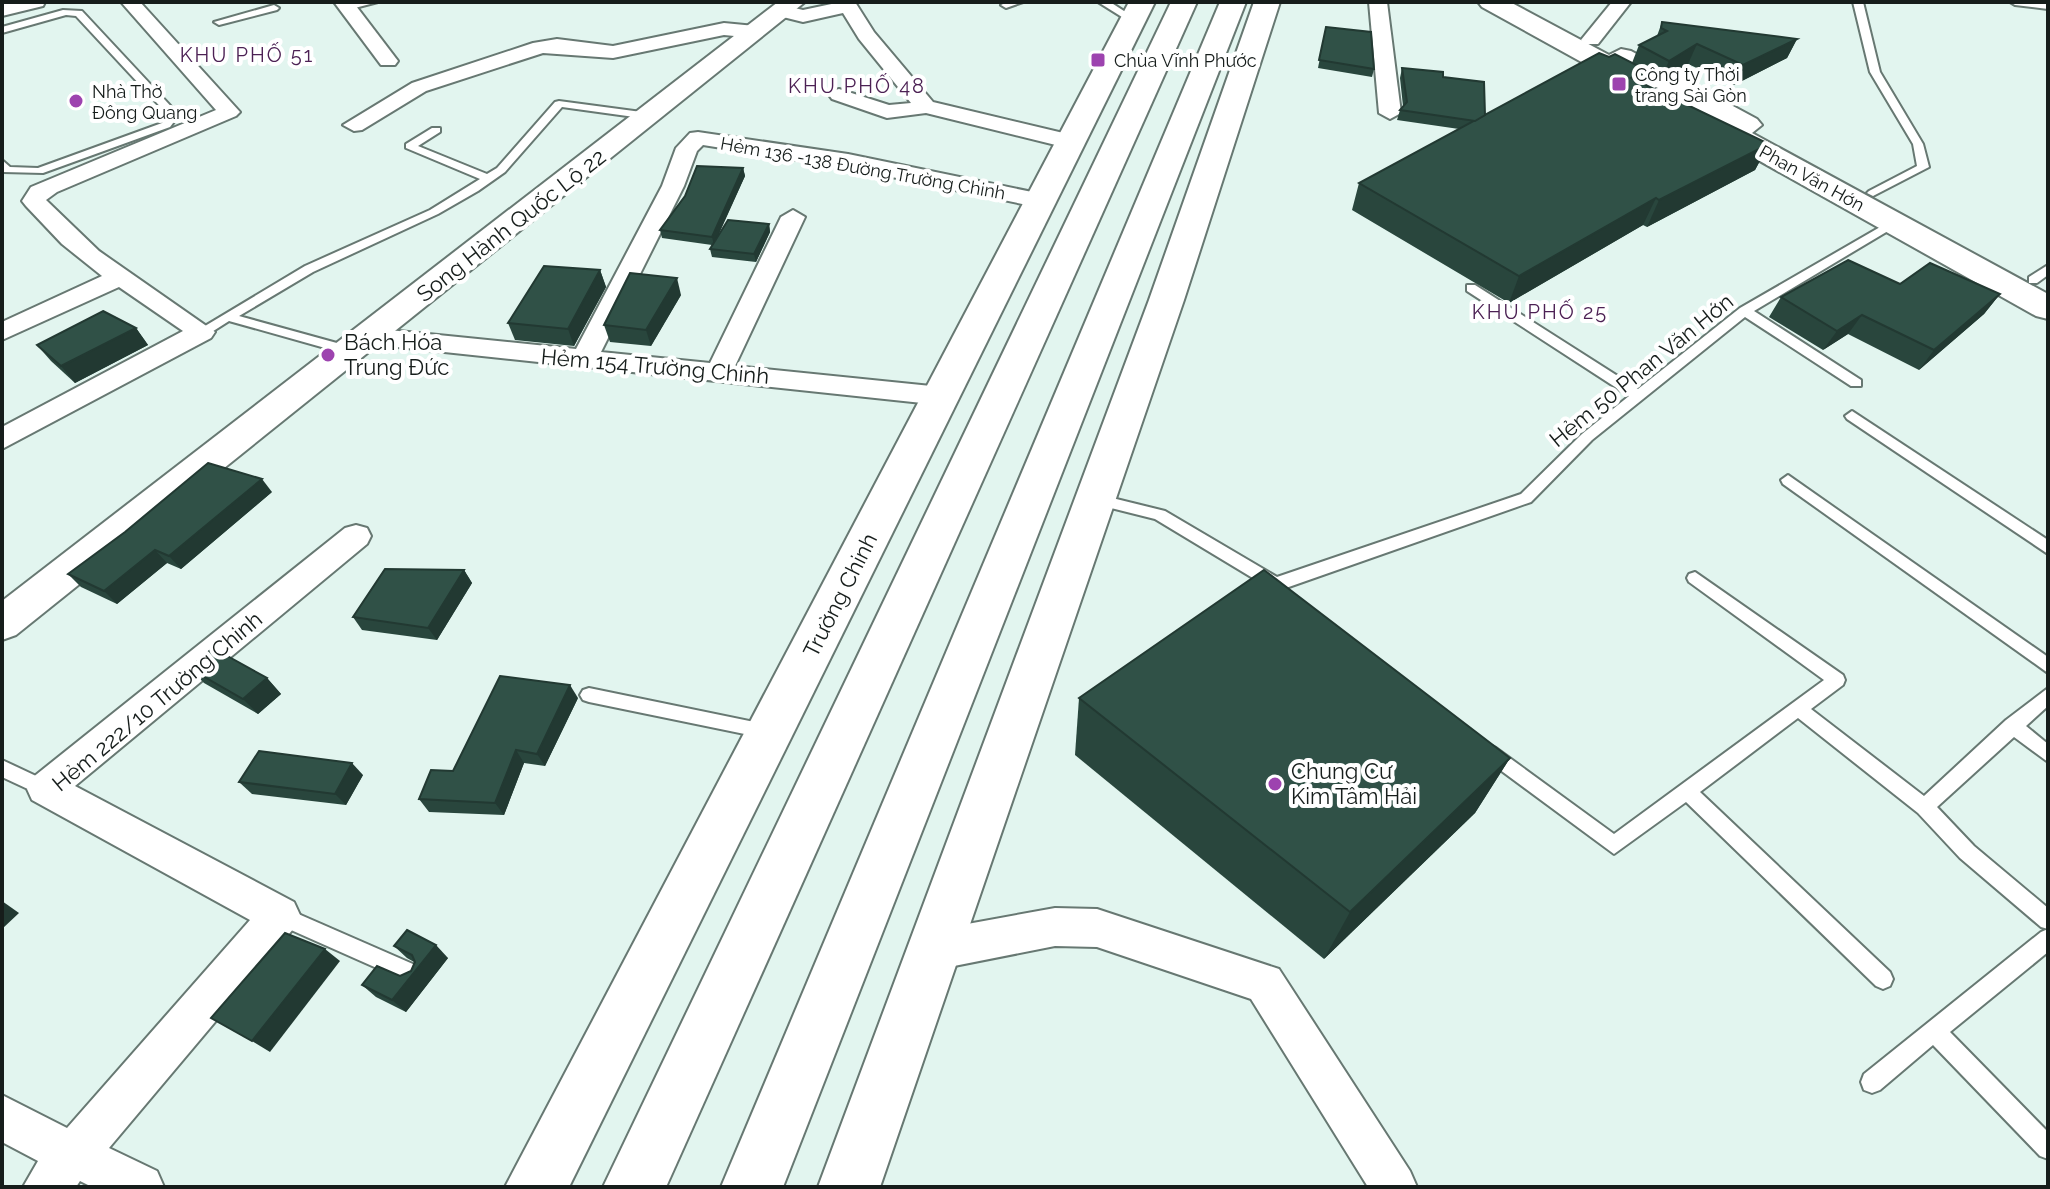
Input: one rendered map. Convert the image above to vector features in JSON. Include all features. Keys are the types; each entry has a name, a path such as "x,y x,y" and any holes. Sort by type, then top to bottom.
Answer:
{"main road":[{"path":"634,1187 1184,2"},
{"path":"752,1187 1233,2"},
{"path":"849,1187 929,951 1096,499 1267,2"},
{"name":"Phan Văn Hớn","path":"1491,2 2043,279"},
{"name":"Phan Văn Hớn","path":"1520,2 1591,40 1894,223 2048,308"},
{"name":"Trường Chinh","path":"536,1187 1072,142 1126,8"}],"street":[{"path":"2,10 36,2"},
{"path":"2,439 202,332 52,224 33,197 49,187 229,112 130,2"},
{"path":"1378,2 1390,113"},
{"path":"1591,40 1622,2"},
{"path":"345,5 388,61"},
{"path":"787,7 803,16 848,6 866,35 926,107"},
{"name":"Song Hành Quốc Lộ 22","path":"2,624 787,7"},
{"path":"354,125 419,87 540,47 557,45 613,52 724,29 755,32"},
{"path":"839,95 887,112 926,107 1072,142"},
{"name":"Hẻm 136 -138 Đường Trường Chinh","path":"584,360 673,186 687,148 698,138 848,161 1042,201"},
{"path":"719,372 793,217"},
{"path":"2,332 123,276"},
{"name":"Hẻm 154 Trường Chinh","path":"360,344 719,372 941,396"},
{"name":"Hẻm 222/10 Trường Chinh","path":"280,915 45,789 356,536"},
{"path":"60,1171 280,915"},
{"path":"929,951 1055,927 1097,928 1265,983 1394,1187"},
{"path":"2,1117 60,1171 141,1187"}],"lane":[{"path":"246,2 255,12"},
{"path":"345,5 373,2"},
{"path":"1006,5 1018,2"},
{"path":"1858,2 1875,72 1918,144 1923,167 1873,193"},
{"path":"2015,2 2048,6"},
{"path":"219,22 274,8"},
{"path":"2,30 66,12 79,13 174,115 166,125 39,171 7,170 2,163"},
{"path":"202,332 309,269 434,212 489,179 525,146 559,104 649,116"},
{"path":"436,130 410,146 489,179"},
{"name":"Hẻm 50 Phan Văn Hớn","path":"1096,499 1160,515 1282,589 1526,498 1587,437 1745,311 1894,223"},
{"path":"1471,288 1638,396"},
{"path":"1745,311 1856,383"},
{"path":"228,317 360,344"},
{"path":"1852,416 2048,548"},
{"path":"1788,480 2048,666"},
{"path":"1475,741 1614,845 1837,680 1695,578"},
{"path":"589,695 770,732"},
{"path":"1925,807 2048,695"},
{"path":"1800,710 1925,807 1967,852 2048,920"},
{"path":"2012,725 2048,754"},
{"path":"2,768 45,789"},
{"path":"1686,790 1883,979"},
{"name":"Hẻm 222/10 Trường Chinh","path":"280,915 415,975"},
{"path":"1872,1082 2048,939"},
{"path":"1936,1033 2048,1148"}],"building":[{"path":"1662,22 1797,39 1743,65 1697,44 1669,61 1639,45 1667,31 1661,28"},
{"path":"1326,27 1371,32 1374,69 1319,60"},
{"path":"1599,53 1609,57 1615,54 1646,70 1631,78 1769,144 1659,200 1656,198 1519,276 1359,183"},
{"path":"1402,68 1443,72 1443,77 1484,82 1485,115 1475,121 1400,110 1407,102"},
{"path":"697,166 743,168 712,237 660,230 685,196"},
{"path":"728,220 769,224 754,254 710,249"},
{"path":"1848,260 1900,284 1930,263 2000,294 1934,350 1862,315 1837,331 1781,297"},
{"path":"544,266 600,270 568,329 508,323"},
{"path":"630,273 677,278 646,330 604,325"},
{"path":"103,311 136,328 61,366 37,345"},
{"path":"208,463 262,479 169,556 155,550 104,591 68,574 125,532"},
{"path":"385,569 464,570 428,628 353,617"},
{"name":"Chung Cư Kim Tâm Hải","path":"1264,570 1510,758 1350,912 1079,698"},
{"path":"213,648 267,678 243,699 189,668"},
{"path":"500,676 570,685 537,754 516,750 495,803 419,799 431,770 453,771"},
{"path":"259,751 352,763 335,794 239,782"},
{"path":"407,930 436,945 392,1000 362,985 377,966 400,976 411,971 415,962 412,955 394,946"},
{"path":"285,933 325,949 252,1041 211,1018"}],"place":[{"name":"Chùa Vĩnh Phước","path":"1098,60"},
{"name":"Công ty Thời trang Sài Gòn","path":"1619,84"},
{"name":"Nhà Thờ Đông Quang","path":"76,101"},
{"name":"Bách Hóa Trung Đức","path":"328,355"},
{"name":"Chung Cư Kim Tâm Hải","path":"1275,784"}],"district":[{"name":"KHU PHỐ 51","path":"247,55"},
{"name":"KHU PHỐ 48","path":"857,86"},
{"name":"KHU PHỐ 25","path":"1540,312"}]}
